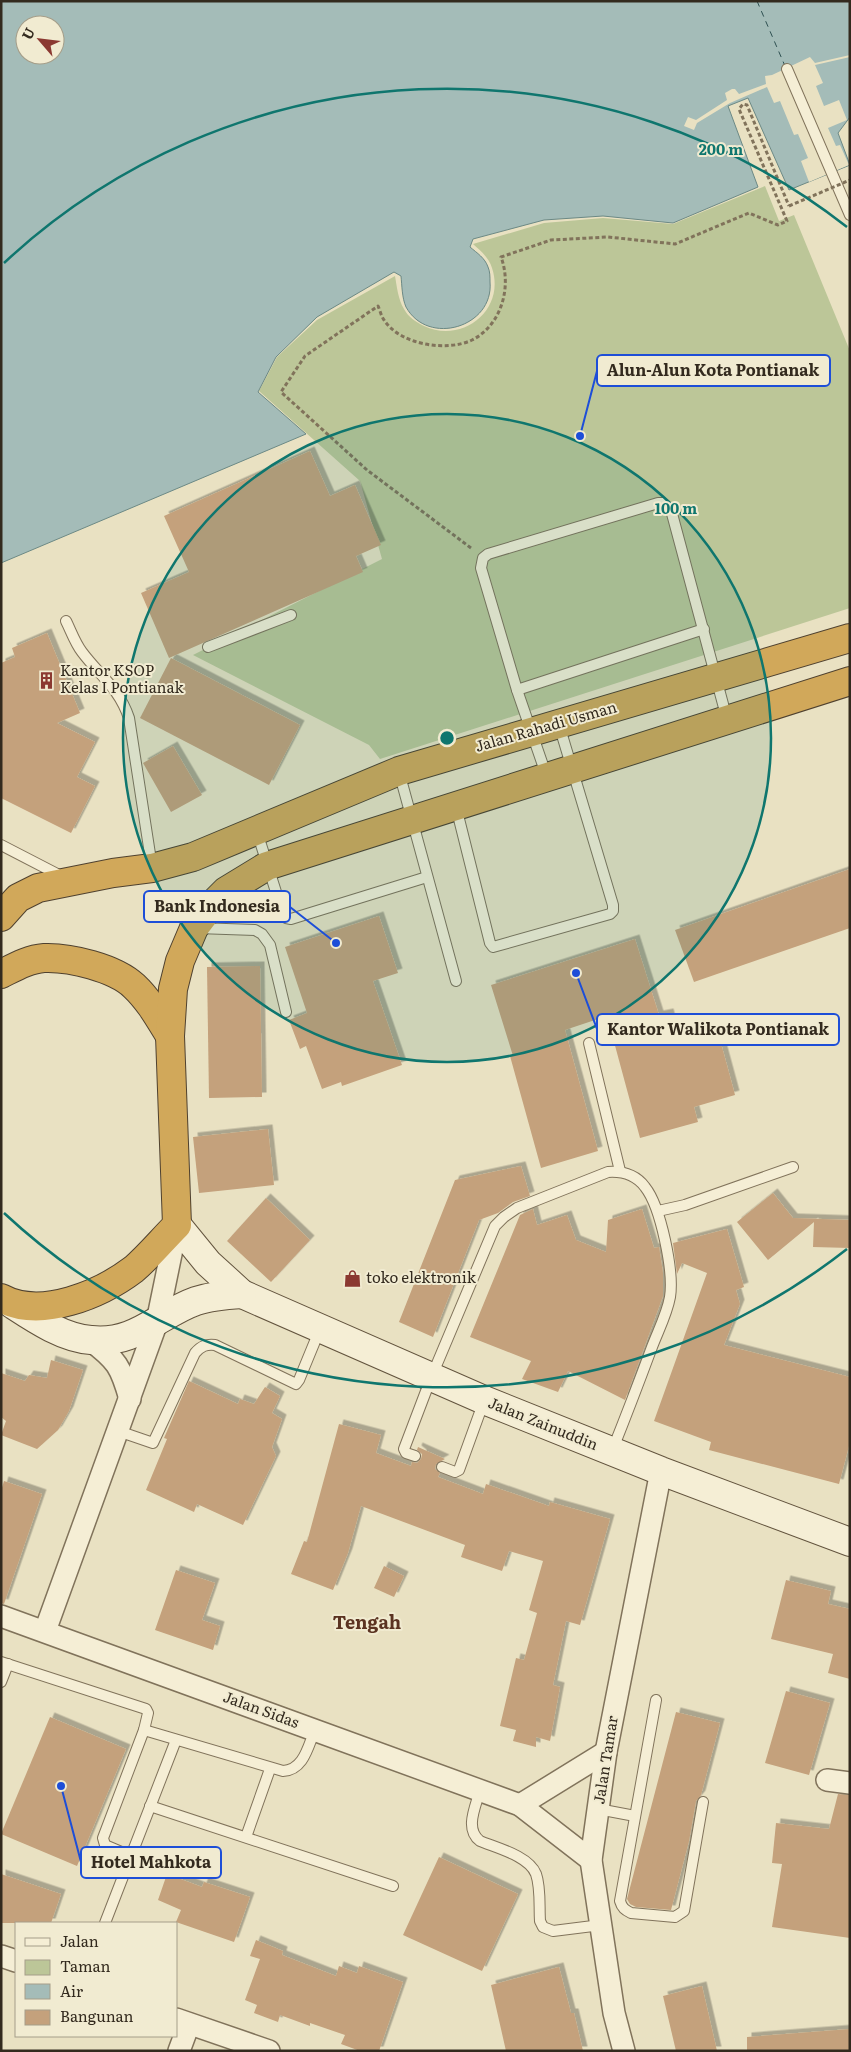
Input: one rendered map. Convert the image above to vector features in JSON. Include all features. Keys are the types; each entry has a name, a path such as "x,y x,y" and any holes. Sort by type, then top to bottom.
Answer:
{"highway":[{"name":"Jalan Rahadi Usman","path":"1,917 18,898 38,888 113,872 152,868 193,857 256,829 399,771 850,638"},
{"path":"7,1301 45,1306 72,1301 100,1290 134,1268 177,1225 170,1036 172,989 180,961 194,928 210,907 226,891 267,866 850,681"},
{"path":"1,974 22,963 44,958 92,965 117,974 133,984 150,1002 170,1036"}],"street":[{"name":"Jalan Zainuddin","path":"177,1225 208,1263 242,1294 484,1400 612,1452 850,1542"},
{"path":"45,1631 157,1322 177,1225"},
{"name":"Jalan Zainuddin","path":"7,1301 40,1322 64,1333 90,1340 114,1340 127,1337 157,1322 179,1308 196,1301 216,1296 242,1294"},
{"path":"90,1340 111,1356 119,1366 130,1399"},
{"name":"Jalan Tamar","path":"624,2051 614,2013 591,1860 606,1752 661,1471"},
{"name":"Jalan Sidas","path":"1,1616 520,1805 591,1860"},
{"path":"520,1805 606,1752"},
{"path":"827,1780 850,1783"},
{"path":"1,1956 15,1961"},
{"path":"179,2051 182,2022 270,2051"}],"lane":[{"path":"786,69 850,215"},
{"path":"546,777 517,690 481,568 483,558 488,554 658,503 663,504 671,510 728,720"},
{"path":"208,647 292,615"},
{"path":"66,621 82,652 115,689 124,703 129,718 152,868"},
{"path":"517,690 704,629"},
{"path":"456,806 492,947 610,914 613,911 613,906 558,724"},
{"path":"399,771 456,981"},
{"path":"256,829 283,914 286,918 291,919 427,877"},
{"path":"1,845 71,881"},
{"path":"194,928 255,930 262,934 270,945 286,1012"},
{"path":"589,1044 620,1171"},
{"path":"658,1211 685,1205 793,1167"},
{"path":"415,1456 406,1453 404,1449 431,1378 494,1226 504,1216 517,1208 608,1172 620,1171 633,1176 645,1186 658,1211 671,1275 670,1298 612,1452"},
{"path":"118,1431 152,1443 195,1353 200,1347 207,1344 215,1345 296,1384 300,1380 320,1329"},
{"path":"442,1467 455,1472 459,1470 484,1400"},
{"path":"1,1682 5,1663 142,1706 146,1709 148,1713 144,1730 103,1838 105,1845 131,1856"},
{"path":"656,1700 620,1901 622,1907 632,1913 675,1917 684,1911 703,1802"},
{"path":"144,1730 270,1769 290,1771 302,1760 315,1730"},
{"path":"105,1922 176,1740"},
{"path":"246,1837 270,1769"},
{"path":"480,1790 472,1823 472,1831 480,1841 519,1858 534,1869 537,1876 540,1921 543,1927 553,1931 601,1925"},
{"path":"150,1806 393,1886"},
{"path":"598,1809 635,1816"}],"path":[{"path":"483,558 367,470 281,392 305,356 378,306 384,320 408,340 440,346 472,340 488,328 500,309 505,292 506,270 501,257 551,240 608,238 675,244 749,213 778,224 787,221 738,108 743,104 747,105 789,206 850,180"}],"green space":[{"path":"765,186 779,221 794,215 850,351 850,608 380,759 369,745 193,655 382,559 360,481 259,391 277,357 317,320 395,276 402,305 415,321 438,330 453,330 466,327 478,320 487,310 493,297 495,283 489,261 473,244 544,223 603,218 673,224"}],"water":[{"path":"1,1 850,1 850,117 838,133 850,165 789,190 748,98 728,106 758,187 673,223 603,216 544,220 473,239 470,247 483,258 489,270 488,298 482,311 471,320 458,326 443,329 429,326 416,319 406,307 402,292 401,276 394,272 317,317 276,357 258,392 306,434 1,563"}],"pier":[{"path":"850,55 850,57 815,65 823,83 816,86 824,106 839,100 847,120 828,128 836,146 840,145 849,165 809,182 801,161 808,158 798,134 794,135 780,101 774,103 767,87 730,103 697,123 694,130 684,126 688,117 696,120 727,100 725,93 732,89 735,89 739,94 766,84 765,76 772,75 810,57 815,63"}],"building":[{"path":"310,451 330,496 355,485 381,545 356,556 363,572 169,658 141,593 189,572 164,516"},
{"path":"47,633 80,713 57,723 95,742 77,777 95,786 71,833 1,798 1,663 15,657 12,648"},
{"path":"171,658 300,725 269,785 140,718"},
{"path":"173,746 202,795 171,812 143,763"},
{"path":"850,869 850,928 694,982 675,930"},
{"path":"379,916 398,973 373,981 402,1065 342,1086 341,1082 322,1089 306,1046 300,1049 289,1020 307,1013 285,947"},
{"path":"635,939 659,1015 669,1013 675,1036 716,1025 735,1095 694,1107 698,1122 640,1138 607,1016 565,1030 598,1151 541,1168 510,1056 513,1056 491,985"},
{"path":"260,966 262,1097 209,1098 207,967"},
{"path":"268,1129 274,1185 199,1193 193,1137"},
{"path":"521,1166 530,1196 513,1202 498,1213 479,1220 433,1337 399,1322 455,1180"},
{"path":"773,1193 793,1218 850,1220 850,1248 813,1247 814,1222 768,1260 737,1222"},
{"path":"266,1198 310,1240 271,1282 227,1241"},
{"path":"533,1209 537,1225 567,1215 576,1240 606,1252 608,1220 642,1209 654,1248 659,1247 663,1273 663,1296 625,1400 568,1371 558,1392 522,1379 531,1361 470,1337 520,1215"},
{"path":"727,1229 744,1287 736,1290 740,1304 724,1345 850,1377 850,1442 839,1484 709,1450 711,1442 654,1421 707,1273 682,1263 677,1274 673,1243"},
{"path":"51,1360 83,1370 69,1411 58,1430 37,1449 1,1435 6,1421 1,1417 1,1373 25,1381 29,1375 47,1378"},
{"path":"189,1381 238,1404 240,1399 254,1404 265,1387 280,1396 272,1413 282,1419 272,1447 276,1456 243,1525 197,1504 194,1512 146,1490 167,1439 164,1438"},
{"path":"339,1424 381,1435 376,1453 411,1466 412,1462 417,1463 421,1459 422,1454 417,1450 418,1447 445,1459 436,1464 435,1469 440,1473 438,1477 483,1494 486,1484 549,1506 550,1502 610,1519 580,1625 566,1621 553,1685 560,1687 550,1741 536,1737 536,1747 513,1741 516,1730 500,1726 516,1658 524,1660 537,1613 529,1610 543,1561 509,1551 502,1571 461,1557 465,1545 361,1506 348,1553 333,1590 291,1574 304,1541 307,1542"},
{"path":"4,1481 42,1494 4,1604 1,1603 1,1491"},
{"path":"384,1566 404,1576 394,1597 374,1588"},
{"path":"176,1570 215,1583 202,1620 220,1626 213,1650 155,1630"},
{"path":"786,1580 831,1591 828,1604 850,1609 850,1679 828,1673 833,1654 771,1639"},
{"path":"786,1691 830,1703 809,1775 765,1763"},
{"path":"676,1712 720,1723 701,1795 696,1801 689,1841 671,1910 636,1907 630,1904 627,1899"},
{"path":"50,1717 126,1749 77,1866 1,1834"},
{"path":"838,1794 850,1795 850,1938 772,1927 782,1864 772,1863 776,1823 829,1829"},
{"path":"439,1857 518,1894 482,1971 403,1935"},
{"path":"1,1874 61,1894 51,1922 1,1923"},
{"path":"167,1874 202,1887 204,1882 250,1897 234,1942 176,1922 181,1910 158,1900"},
{"path":"256,1940 283,1951 282,1955 336,1976 339,1966 357,1973 359,1966 403,1982 379,2051 360,2051 341,2044 345,2035 310,2023 310,2026 280,2015 278,2022 254,2013 257,2005 245,2000 260,1959 250,1956"},
{"path":"559,1967 571,2013 574,2013 583,2051 506,2051 491,1985"},
{"path":"702,1986 717,2051 676,2051 663,1996"},
{"path":"850,2029 850,2051 747,2051 747,2037"}],"ferry route":[{"path":"757,1 785,66"}],"place":[{"name":"Alun-Alun Kota Pontianak","path":"580,436"},
{"name":"Kantor KSOP Kelas I Pontianak","path":"46,680"},
{"name":"Bank Indonesia","path":"336,943"},
{"name":"Kantor Walikota Pontianak","path":"576,973"},
{"name":"toko elektronik","path":"352,1278"},
{"name":"Hotel Mahkota","path":"61,1786"}],"district":[{"name":"Tengah","path":"367,1623"}]}
